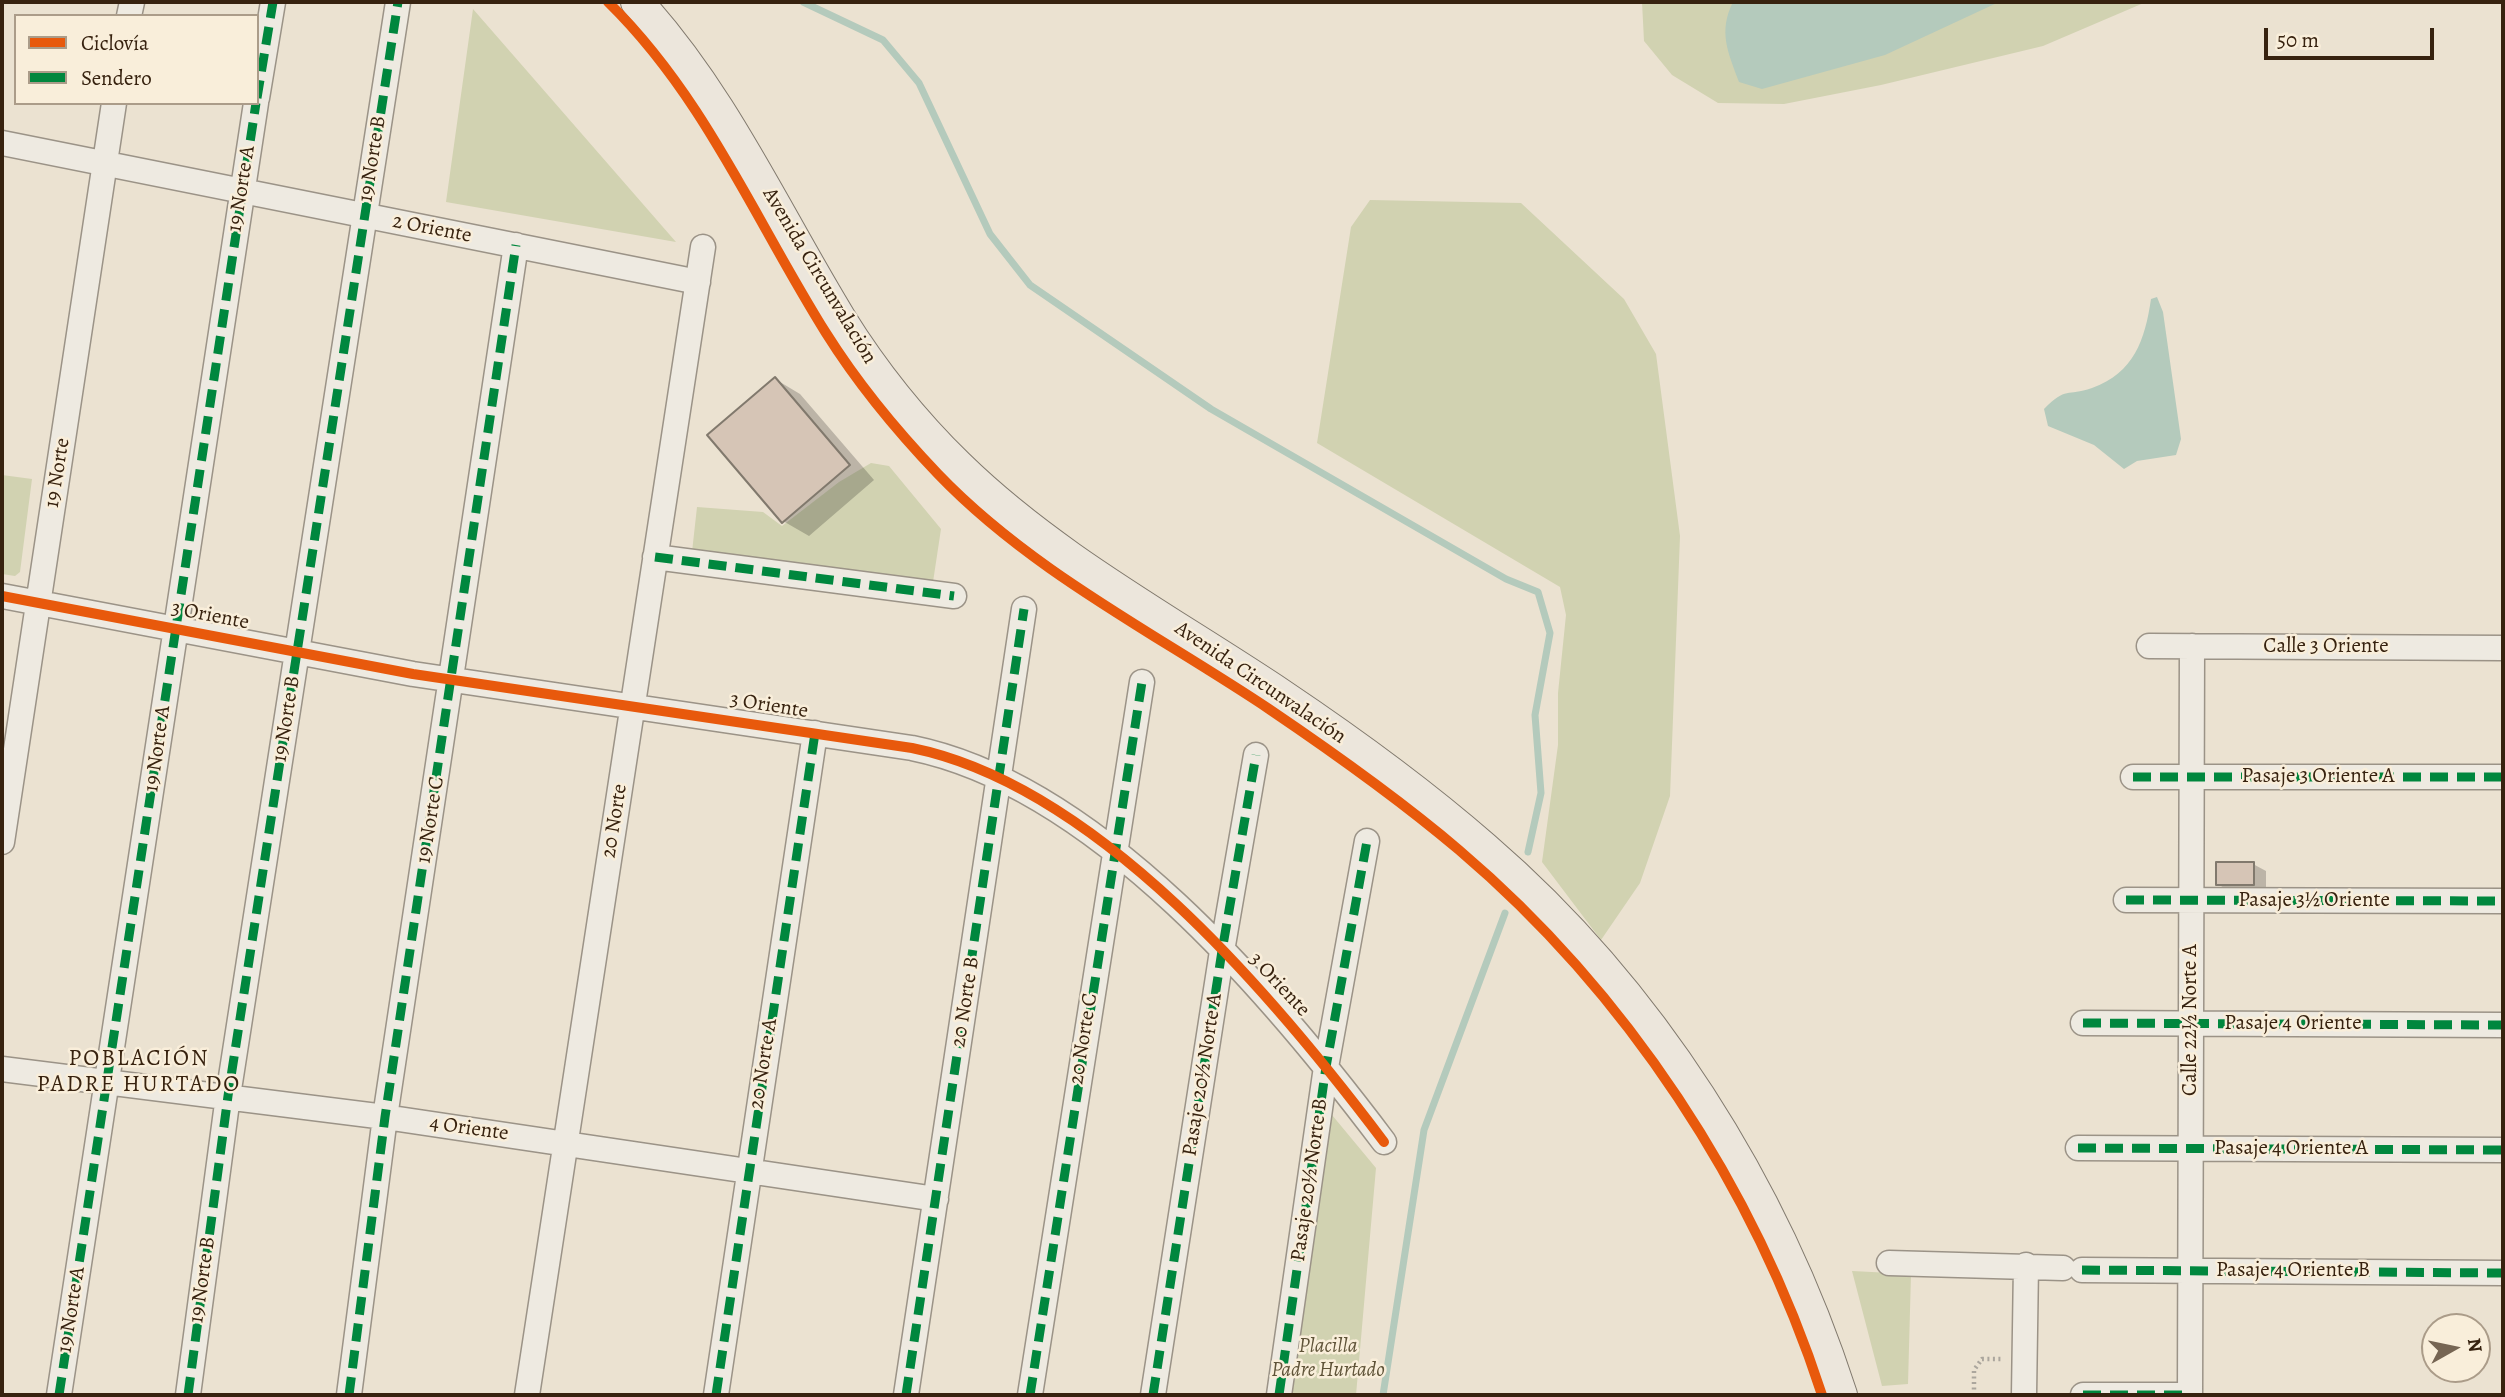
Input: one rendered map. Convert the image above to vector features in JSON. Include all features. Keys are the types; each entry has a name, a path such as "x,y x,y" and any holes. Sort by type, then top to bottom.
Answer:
{"main road":[{"name":"Avenida Circunvalación","path":"637,2 669,39 731,127 840,319 868,361 898,400 956,464 1009,512 1047,541 1282,696 1409,788 1484,848 1597,962 1665,1048 1744,1172 1795,1275 1840,1395"}],"street":[{"path":"259,86 273,2"},
{"name":"19 Norte B","path":"188,1395 228,1096 398,2"},
{"name":"19 Norte","path":"2,842 114,105"},
{"name":"19 Norte A","path":"59,1395 109,1082 256,105"},
{"name":"2 Oriente","path":"2,143 698,282"},
{"name":"19 Norte C","path":"349,1395 385,1117 516,245"},
{"name":"20 Norte","path":"527,1395 703,247"},
{"path":"655,557 954,596"},
{"name":"3 Oriente","path":"2,596 452,679 942,754 1000,776 1073,821 1156,888 1222,951 1326,1068 1384,1142"},
{"name":"20 Norte B","path":"906,1395 1024,609"},
{"name":"Calle 3 Oriente","path":"2149,646 2503,648"},
{"name":"Calle 22½ Norte A","path":"2190,1395 2192,646"},
{"name":"20 Norte C","path":"1030,1395 1113,852 1142,682"},
{"name":"20 Norte A","path":"716,1395 815,733"},
{"name":"Pasaje 20½ Norte A","path":"1153,1395 1222,951 1256,755"},
{"name":"Pasaje 3 Oriente A","path":"2133,777 2503,777"},
{"name":"Pasaje 20½ Norte B","path":"1279,1395 1326,1068 1367,841"},
{"name":"Pasaje 3½ Oriente","path":"2126,900 2503,901"},
{"name":"Pasaje 4 Oriente","path":"2083,1023 2503,1025"},
{"name":"4 Oriente","path":"2,1069 385,1117 936,1199"},
{"name":"Pasaje 4 Oriente A","path":"2078,1148 2503,1150"},
{"name":"Pasaje 4 Oriente B","path":"1889,1263 2191,1271 2503,1273"},
{"path":"2024,1395 2026,1265"},
{"path":"2083,1395 2190,1395"}],"path":[{"path":"1974,1395 1974,1370 1982,1359 2025,1358"}],"green space":[{"path":"1642,2 2146,2 2043,46 1881,85 1784,104 1718,103 1672,75 1644,41"},
{"path":"473,9 676,242 446,202"},
{"path":"1370,200 1521,203 1624,299 1656,354 1680,536 1670,796 1640,883 1601,940 1542,862 1558,745 1558,693 1566,615 1560,587 1317,443 1351,227"},
{"path":"871,463 889,466 941,529 933,582 692,552 697,507 763,512 782,526 839,482"},
{"path":"2,475 32,479 20,572 15,576 2,574"},
{"name":"Placilla Padre Hurtado","path":"1332,1115 1376,1168 1356,1395 1292,1395"},
{"path":"1852,1271 1911,1274 1908,1384 1882,1386"}],"shaded area":[{"path":"1733,2 1999,2 1885,55 1762,89 1739,82 1731,61 1725,33"},
{"path":"2157,297 2163,312 2181,439 2176,455 2137,461 2124,469 2094,445 2048,426 2044,409 2062,395 2092,388 2118,374 2135,353 2145,328 2151,299"}],"building":[{"path":"775,377 850,465 782,523 707,435"},
{"path":"2216,862 2254,862 2254,885 2216,885"}],"waterway":[{"path":"803,2 883,40 919,83 990,234 1030,285 1211,409 1506,579 1538,592 1550,633 1535,715 1541,793 1528,852"},
{"path":"1383,1395 1424,1130 1505,913"}],"marked path":[{"path":"259,86 273,2"},
{"path":"188,1395 228,1096 398,2"},
{"path":"59,1395 256,105"},
{"path":"349,1395 385,1117 516,245"},
{"path":"655,557 954,596"},
{"path":"906,1395 1024,609"},
{"path":"1030,1395 1142,682"},
{"path":"716,1395 815,733"},
{"path":"1153,1395 1222,951 1256,755"},
{"path":"2133,777 2503,777"},
{"path":"1279,1395 1326,1067 1367,841"},
{"path":"2126,900 2503,901"},
{"path":"2083,1023 2503,1025"},
{"path":"2078,1148 2503,1150"},
{"path":"2082,1270 2503,1273"},
{"path":"2083,1395 2189,1395"}],"cycle path":[{"path":"608,2 642,39 701,119 800,290 851,370 938,474 1014,542 1055,572 1269,709 1413,813 1459,850 1520,906 1577,966 1630,1030 1678,1098 1722,1168 1794,1317 1822,1395"},
{"path":"2,596 413,674 912,748 981,770 1049,805 1114,851 1176,904 1235,963 1290,1024 1384,1142"}],"district":[{"name":"POBLACIÓN PADRE HURTADO","path":"139,1072"}]}
